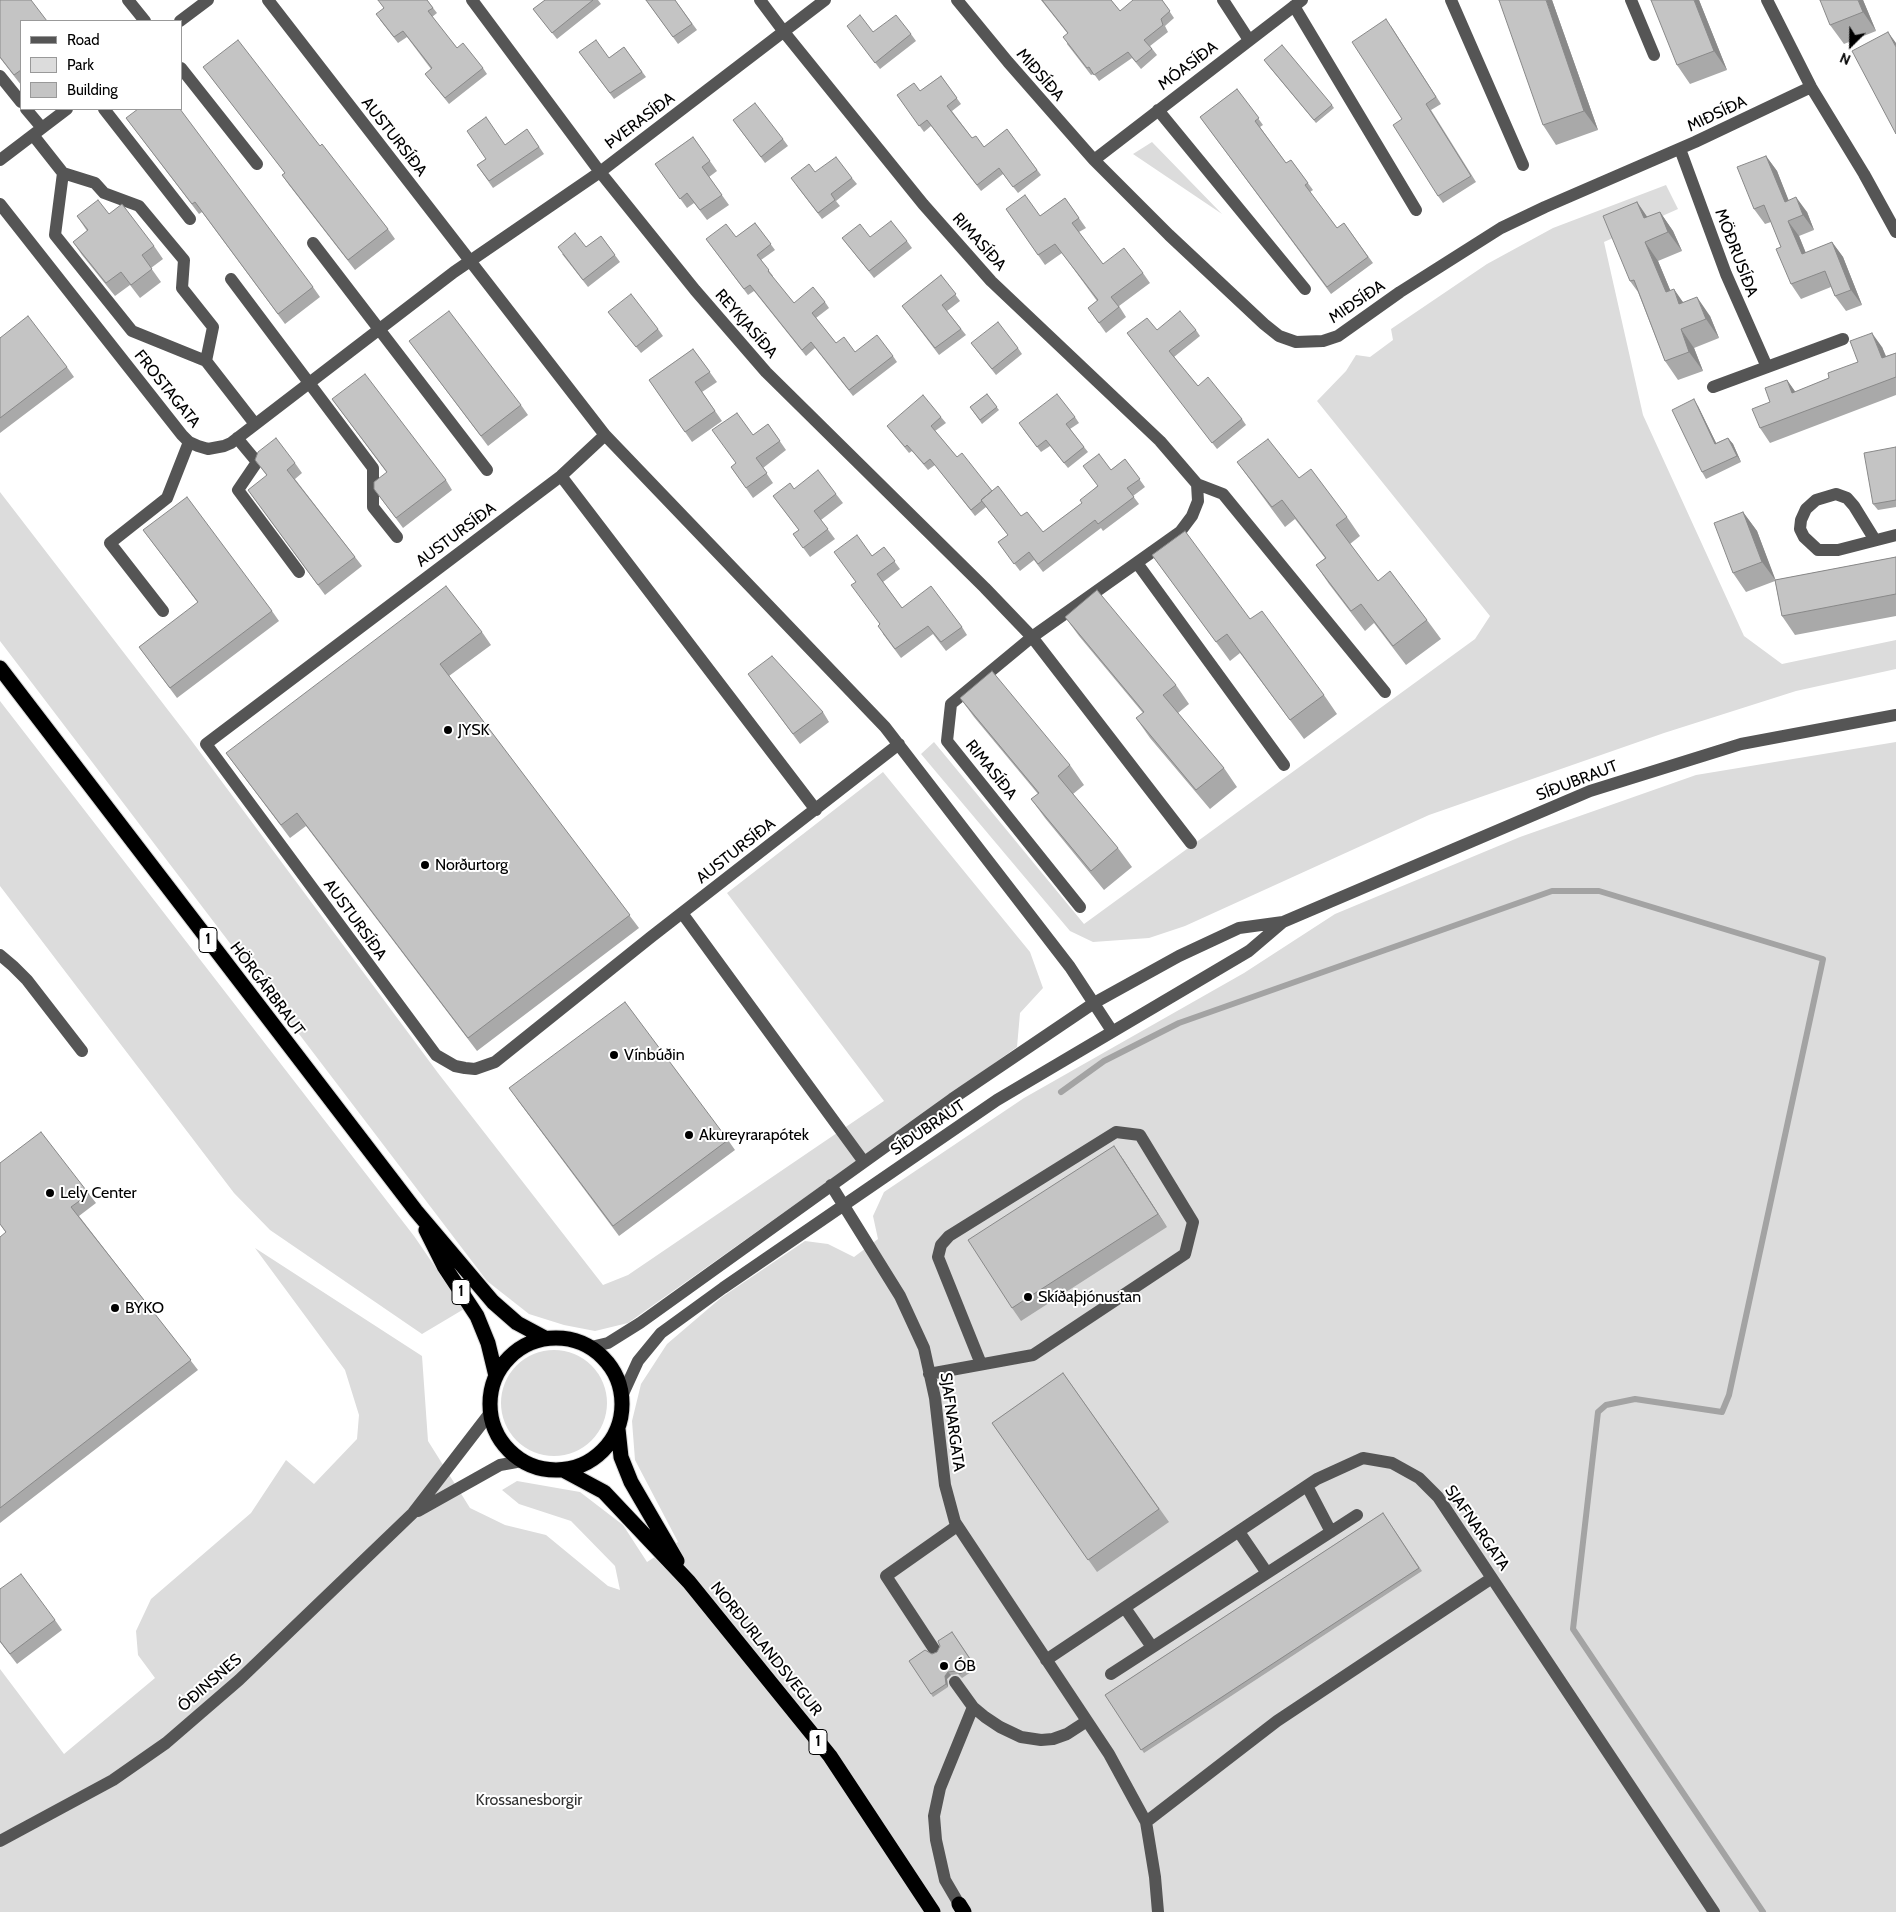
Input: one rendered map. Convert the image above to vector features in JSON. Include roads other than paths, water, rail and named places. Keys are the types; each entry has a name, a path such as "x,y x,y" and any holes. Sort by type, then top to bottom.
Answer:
{"highway":[{"name":"HÖRGÁRBRAUT","path":"0,668 416,1211 493,1302 517,1323 546,1338"},
{"name":"HÖRGÁRBRAUT","path":"416,1211 444,1266 477,1316 488,1343 496,1376"},
{"name":"NORÐURLANDSVEGUR","path":"546,1338 569,1338 591,1347 603,1356 612,1368 619,1381 622,1396 622,1413 618,1429 609,1444 596,1457 581,1465 563,1470 535,1467 522,1461 510,1452 494,1427 490,1413 492,1388 496,1376 508,1358 525,1345 546,1338"},
{"name":"NORÐURLANDSVEGUR","path":"618,1429 621,1457 631,1482 689,1582"},
{"name":"NORÐURLANDSVEGUR","path":"563,1470 604,1492 689,1582 830,1756 933,1912"}],"street":[{"path":"128,0 144,20"},
{"path":"181,20 208,0"},
{"name":"AUSTURSÍÐA","path":"268,0 605,435 899,744 1070,967 1112,1031"},
{"name":"REYKJASÍÐA","path":"472,0 600,172 695,290 766,372 985,588 1032,637"},
{"name":"RIMASÍÐA","path":"760,0 923,204 991,281 1160,441 1197,484 1224,494 1385,692"},
{"name":"ÞVERASÍÐA","path":"469,261 600,172 825,0"},
{"name":"MIÐSÍÐA","path":"957,0 1008,62 1094,160 1264,324 1280,336 1296,342 1309,342 1338,336 1400,292 1501,228 1811,87"},
{"path":"1223,0 1249,40"},
{"path":"1451,0 1523,165"},
{"path":"1631,0 1654,55"},
{"path":"1767,0 1811,87 1864,174 1896,232"},
{"path":"1298,3 1416,210"},
{"name":"MÓASÍÐA","path":"1094,160 1298,3"},
{"path":"182,69 257,164"},
{"path":"0,76 20,101"},
{"path":"26,110 63,173 55,235 132,331 206,361 255,424"},
{"path":"0,160 66,110"},
{"path":"105,110 190,219"},
{"path":"1158,110 1305,288"},
{"name":"MÖÐRUSÍÐA","path":"1680,148 1726,274 1767,367"},
{"path":"63,173 94,183 104,194 139,206 184,260 182,288 213,327 206,361"},
{"name":"FROSTAGATA","path":"0,204 189,442 198,446 216,448 224,446 237,438 469,261"},
{"path":"313,243 487,470"},
{"path":"231,279 373,468 373,508 398,537"},
{"path":"1713,387 1843,339"},
{"name":"AUSTURSÍÐA","path":"605,435 561,476 206,744 429,1047 445,1062 455,1066 475,1069 495,1062 899,744"},
{"path":"237,438 257,462 238,490 300,572"},
{"path":"163,611 110,543 167,498 189,442"},
{"path":"561,476 816,810"},
{"name":"RIMASÍÐA","path":"1080,907 947,741 952,704 1032,637 1180,532 1192,516 1198,500 1197,484"},
{"path":"1875,540 1854,506 1847,498 1836,494 1816,500 1806,509 1801,520 1800,529 1804,538 1818,550 1838,550 1896,535"},
{"path":"1137,562 1284,765"},
{"path":"1032,637 1191,843"},
{"name":"SÍÐUBRAUT","path":"591,1347 608,1343 640,1323 952,1099 1094,1003 1178,956 1239,928 1283,922 1590,791 1741,744 1896,715"},
{"path":"682,913 864,1162"},
{"name":"SÍÐUBRAUT","path":"622,1396 638,1362 661,1333 723,1288 997,1100 1249,952 1283,922"},
{"path":"0,956 27,980 82,1051"},
{"path":"929,1374 1033,1355 1185,1254 1193,1222 1140,1135 1116,1132 949,1236 941,1245 938,1257 980,1364"},
{"name":"SJAFNARGATA","path":"831,1185 900,1296 924,1348 935,1398 945,1486 957,1526 1087,1721 1146,1822 1156,1877 1158,1912"},
{"name":"ÓÐINSNES","path":"0,1842 113,1780 166,1743 239,1680 413,1513 490,1413"},
{"name":"SJAFNARGATA","path":"1046,1660 1317,1479 1363,1458 1392,1463 1418,1478 1438,1497 1714,1912"},
{"name":"ÓÐINSNES","path":"413,1513 500,1465 522,1461"},
{"path":"1307,1486 1331,1532"},
{"path":"1111,1674 1357,1515"},
{"path":"934,1649 886,1576 957,1526"},
{"path":"1239,1532 1267,1573"},
{"path":"1146,1822 1276,1721 1492,1578"},
{"path":"1125,1608 1152,1647"},
{"path":"955,1682 973,1707 1000,1728 1021,1737 1041,1740 1053,1739 1067,1734 1087,1721"},
{"path":"962,1908 945,1880 936,1840 934,1816 940,1788 973,1707"}],"waterway":[{"path":"1061,1092 1104,1061 1179,1023 1552,891 1599,891 1823,959 1729,1395 1722,1412 1635,1399 1606,1405 1598,1412 1573,1629 1763,1912"}],"place":[{"name":"JYSK","path":"448,730"},
{"name":"Norðurtorg","path":"425,865"},
{"name":"Vínbúðin","path":"614,1055"},
{"name":"Akureyrarapótek","path":"689,1135"},
{"name":"Lely Center","path":"50,1193"},
{"name":"Skíðaþjónustan","path":"1028,1297"},
{"name":"BYKO","path":"115,1308"},
{"name":"ÓB","path":"944,1666"}],"park label":[{"name":"Krossanesborgir","path":"529,1800"}]}
